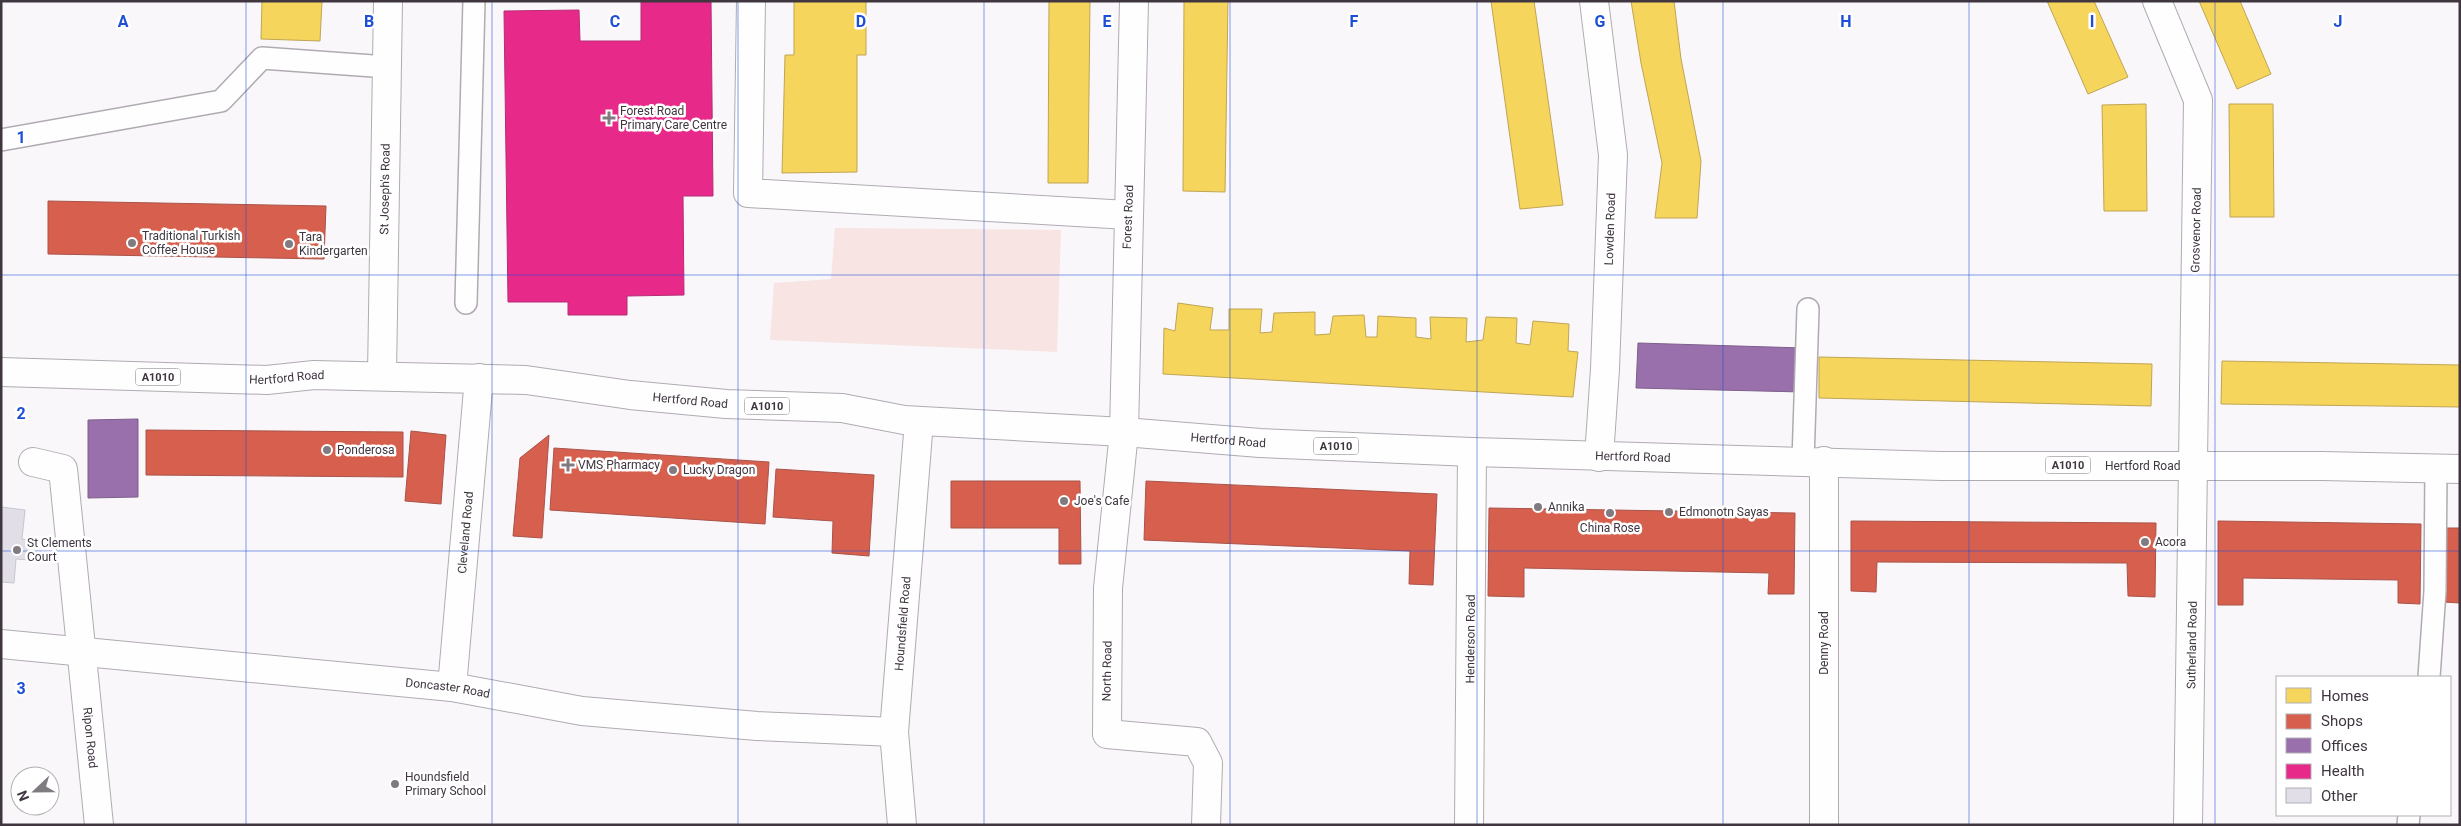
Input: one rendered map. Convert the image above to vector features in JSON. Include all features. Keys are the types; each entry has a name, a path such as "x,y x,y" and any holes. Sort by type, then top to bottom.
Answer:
{"street":[{"name":"St Joseph's Road","path":"382,376 388,1"},
{"path":"751,1 748,193 1128,215"},
{"name":"Forest Road","path":"1124,432 1134,1"},
{"name":"Lowden Road","path":"1594,1 1613,155 1605,369 1599,457"},
{"name":"Grosvenor Road","path":"2157,1 2198,100 2194,466"},
{"name":"Hertford Road","path":"1,372 267,380 314,375 526,380 630,395 726,404 842,408 919,421 1124,432 1260,444 1599,457 1814,461 1941,466 2448,468"},
{"name":"Cleveland Road","path":"452,687 479,378"},
{"name":"Houndsfield Road","path":"902,825 894,732 919,421"},
{"name":"North Road","path":"1124,432 1108,588 1107,734 1198,742 1208,763 1206,825"},
{"name":"Henderson Road","path":"1470,825 1472,452"},
{"name":"Denny Road","path":"1814,461 1824,825"},
{"name":"Ripon Road","path":"33,462 63,469 99,825"},
{"name":"Sutherland Road","path":"2188,825 2194,466"},
{"name":"Doncaster Road","path":"1,644 452,687 582,711 758,726 894,732"}],"lane":[{"path":"466,303 474,1"},
{"path":"1,140 221,101 262,58 387,67"},
{"path":"1808,309 1814,461"},
{"path":"2429,676 2435,590 2448,468"}],"shaded area":[{"path":"835,228 1061,230 1057,352 770,340 774,283 831,279"}],"building: Homes":[{"path":"262,1 322,1 320,41 261,39"},
{"path":"794,1 866,1 866,55 857,55 857,172 782,173 785,55 794,55"},
{"path":"1049,1 1090,1 1088,183 1048,183"},
{"path":"1184,1 1228,1 1225,192 1183,191"},
{"path":"1491,1 1534,1 1563,205 1520,209"},
{"path":"1631,1 1674,1 1681,59 1701,161 1697,218 1655,218 1662,163 1641,63"},
{"path":"2047,1 2094,1 2128,77 2088,94"},
{"path":"2199,1 2240,1 2271,74 2237,89"},
{"path":"2146,104 2147,211 2104,211 2102,105"},
{"path":"2229,104 2273,104 2274,217 2230,217"},
{"path":"1178,303 1213,308 1210,330 1229,330 1229,309 1262,309 1260,333 1272,332 1274,313 1315,312 1315,335 1330,334 1333,316 1364,315 1366,337 1377,337 1378,316 1416,318 1416,337 1431,339 1430,317 1467,318 1466,342 1483,340 1486,317 1517,318 1516,343 1530,345 1533,321 1569,324 1568,351 1578,352 1573,397 1163,374 1164,328 1175,331"},
{"path":"1819,357 2152,364 2151,406 1819,398"},
{"path":"2222,361 2460,365 2460,407 2221,404"}],"building: Shops":[{"path":"48,201 326,206 324,259 48,254"},
{"path":"146,430 403,432 403,477 146,475"},
{"path":"411,431 446,435 441,504 405,501"},
{"path":"549,435 542,538 513,536 520,458"},
{"path":"554,448 769,462 765,524 550,510"},
{"path":"776,469 874,475 869,556 832,553 833,521 773,517"},
{"path":"951,481 1080,481 1081,564 1059,564 1059,528 951,528"},
{"path":"1146,481 1437,494 1433,585 1409,584 1410,551 1144,540"},
{"path":"1489,508 1795,513 1794,594 1768,594 1769,573 1524,568 1524,597 1488,596"},
{"path":"1851,521 2156,523 2155,597 2128,596 2127,563 1877,562 1876,592 1851,591"},
{"path":"2218,521 2421,524 2420,604 2398,603 2398,580 2243,578 2243,605 2218,605"},
{"path":"2444,528 2460,528 2460,603 2443,602"}],"building: Offices":[{"path":"1638,343 1803,348 1802,392 1636,388"},
{"path":"138,419 138,497 88,498 88,420"}],"building: Health":[{"name":"Forest Road Primary Care Centre","path":"641,1 711,1 713,196 683,196 684,295 627,296 627,315 568,315 568,302 508,302 504,11 579,10 580,41 641,41"}],"building: Other":[{"name":"St Clements Court","path":"1,507 25,510 22,539 33,541 31,560 16,559 14,583 1,582"}],"place":[{"name":"Forest Road Primary Care Centre","path":"609,118"},
{"name":"Traditional Turkish Coffee House","path":"132,243"},
{"name":"Tara Kindergarten","path":"289,244"},
{"name":"Ponderosa","path":"327,450"},
{"name":"VMS Pharmacy","path":"568,465"},
{"name":"Lucky Dragon","path":"673,470"},
{"name":"Joe's Cafe","path":"1064,501"},
{"name":"Annika","path":"1538,507"},
{"name":"Edmonotn Sayas","path":"1669,512"},
{"name":"China Rose","path":"1610,513"},
{"name":"Acora","path":"2145,542"},
{"name":"St Clements Court","path":"17,550"},
{"name":"Houndsfield Primary School","path":"395,784"}]}
